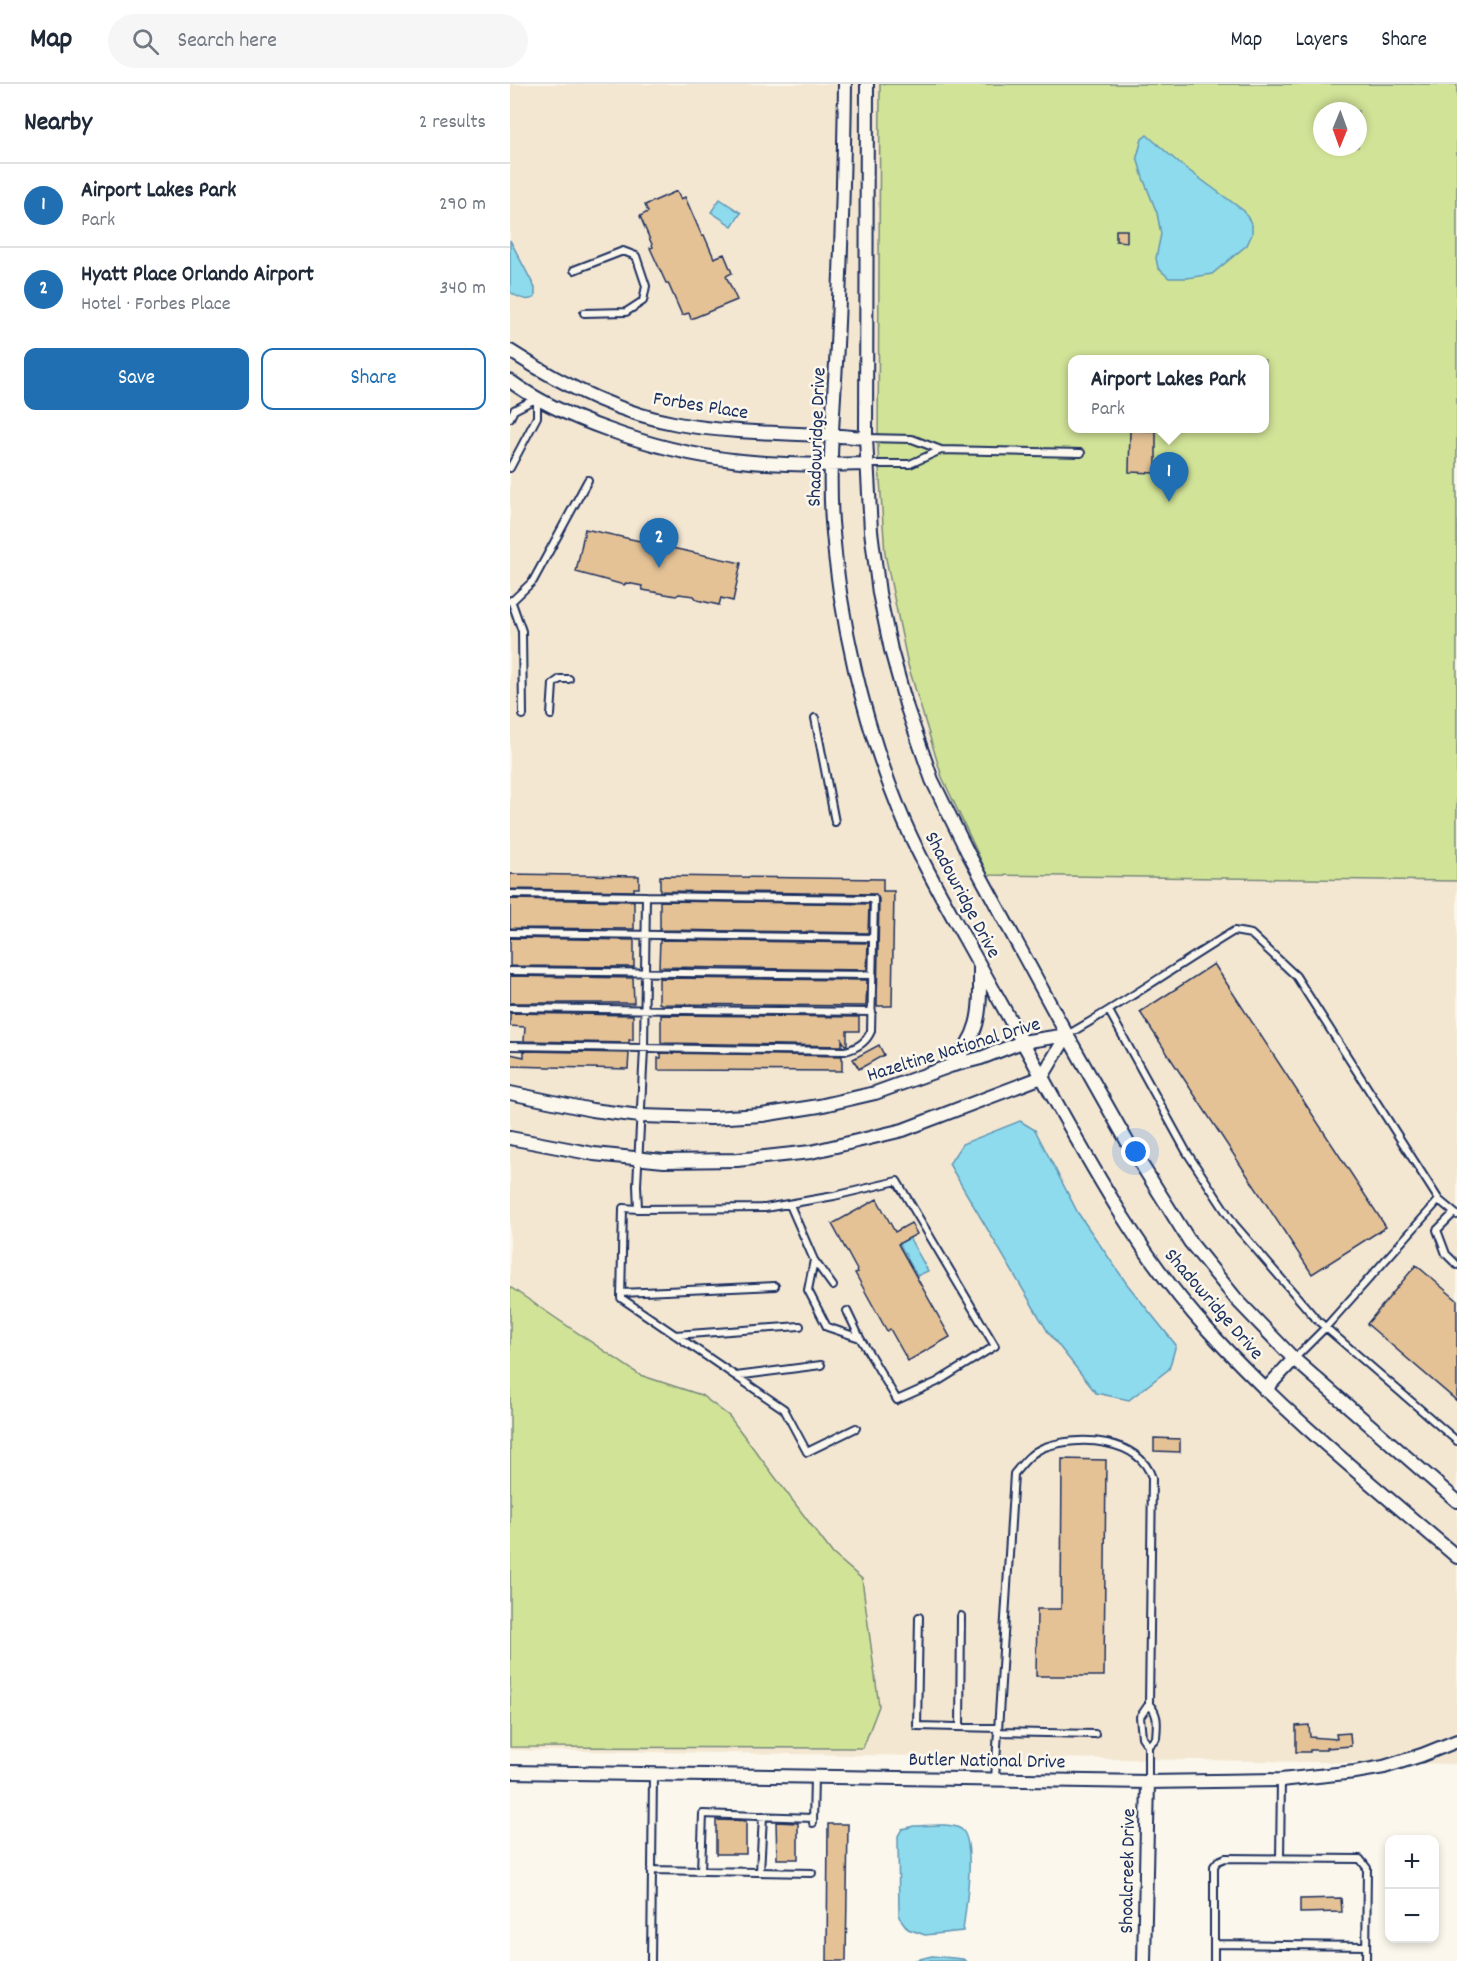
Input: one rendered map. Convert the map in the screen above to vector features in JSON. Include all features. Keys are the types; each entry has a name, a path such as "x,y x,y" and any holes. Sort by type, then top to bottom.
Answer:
{"street":[{"name":"Shadowridge Drive","path":"845,84 843,226 837,353 830,435 832,524 843,606 861,688 883,767 917,850 1109,1197 1155,1266 1206,1328 1265,1389 1457,1557"},
{"name":"Shadowridge Drive","path":"867,84 866,438 871,531 879,593 898,679 932,780 955,829 1067,1035 1128,1143 1190,1242 1237,1300 1294,1359 1457,1501"},
{"name":"Forbes Place","path":"510,351 572,387 609,404 650,418 695,426 768,434 866,438"},
{"path":"510,381 537,398 602,428 694,455 764,464 867,464"},
{"path":"950,1066 969,1043 977,1024 980,1003 980,966"},
{"name":"Hazeltine National Drive","path":"510,1093 584,1109 640,1116 734,1117 819,1106 883,1090 1022,1042 1067,1035"},
{"name":"Hazeltine National Drive","path":"1042,1077 1067,1035"},
{"path":"510,1138 638,1160 687,1162 737,1160 822,1150 903,1130 1042,1077"},
{"path":"1265,1389 1294,1359"},
{"name":"Butler National Drive","path":"510,1772 1148,1782 1281,1780 1384,1767 1422,1755 1457,1740"},
{"name":"Shoalcreek Drive","path":"1144,1961 1148,1782"}],"lane":[{"path":"574,270 623,251 636,255 646,286 643,301 626,312 584,314"},
{"path":"510,418 514,410 537,398 537,417 510,468"},
{"path":"866,438 912,439 940,450 1081,453"},
{"path":"867,464 910,464 940,450"},
{"path":"524,715 522,631 511,600 533,581 588,480"},
{"path":"551,715 553,684 560,679 569,679"},
{"path":"815,718 835,822"},
{"path":"510,894 874,899 871,1031 868,1038 855,1048 845,1051 510,1046"},
{"path":"638,1209 638,1160 644,1049 646,896"},
{"path":"1067,1035 1234,931 1251,934 1296,976 1439,1200 1456,1214 1437,1230 1446,1254 1457,1265"},
{"path":"510,933 873,938"},
{"path":"510,970 873,975"},
{"path":"510,1008 872,1012"},
{"path":"1108,1011 1186,1151 1234,1224 1325,1328 1457,1441"},
{"path":"847,1311 860,1338 897,1400 937,1382 995,1346 897,1181 790,1205 765,1208 623,1209 621,1298 784,1408 807,1452 855,1428"},
{"path":"1294,1359 1325,1328 1439,1200"},
{"path":"790,1205 814,1260 833,1286"},
{"path":"814,1260 808,1290 827,1326 860,1338"},
{"path":"621,1293 775,1286"},
{"path":"675,1335 800,1326"},
{"path":"736,1376 821,1365"},
{"path":"995,1779 1014,1474 1027,1458 1045,1447 1084,1442 1118,1445 1140,1459 1152,1478 1149,1704 1140,1717 1142,1737 1148,1746 1148,1782"},
{"path":"960,1727 962,1616"},
{"path":"919,1617 917,1726 1095,1734"},
{"path":"1148,1746 1156,1738 1157,1717 1149,1704"},
{"path":"651,1961 653,1774"},
{"path":"701,1871 703,1814 813,1820 814,1776"},
{"path":"1280,1858 1281,1780"},
{"path":"760,1872 763,1816"},
{"path":"1214,1961 1214,1866 1225,1858 1360,1859 1367,1868 1366,1961"},
{"path":"651,1870 812,1873"},
{"path":"1214,1944 1366,1946"}],"shaded area":[{"path":"510,84 1457,84 1457,1764 510,1750"}],"green space":[{"path":"880,84 1457,84 1457,881 988,875 942,777 908,665 885,554 878,450"},
{"path":"510,1287 640,1375 701,1395 729,1416 833,1554 862,1579 879,1706 863,1748 510,1747"}],"water":[{"path":"1147,135 1180,164 1244,211 1252,225 1252,234 1247,245 1212,274 1169,278 1158,268 1156,258 1161,234 1157,213 1137,157 1142,139"},
{"path":"720,199 741,213 732,226 711,212"},
{"path":"510,240 535,288 535,297 532,299 522,299 510,292"},
{"path":"1020,1121 1035,1130 1078,1213 1127,1284 1176,1345 1169,1369 1129,1400 1096,1393 1048,1332 949,1164 962,1144"},
{"path":"909,1237 928,1271 917,1276 899,1243"},
{"path":"914,1826 951,1826 961,1829 966,1836 969,1877 963,1931 925,1935 908,1929 899,1917 898,1836 902,1829"},
{"path":"932,1956 963,1959 966,1961 912,1961"}],"building":[{"path":"677,191 681,199 685,197 714,258 724,254 732,273 726,276 737,300 691,319 689,313 682,315 666,283 650,248 653,247 640,216 648,212 645,205"},
{"path":"1116,230 1127,230 1127,242 1116,241"},
{"path":"1130,433 1156,433 1156,473 1129,472"},
{"path":"585,529 741,563 733,601 721,598 719,605 697,600 694,596 679,594 676,596 643,590 642,586 627,583 624,585 576,572"},
{"path":"510,874 639,876 639,888 634,888 634,891 510,889"},
{"path":"660,876 883,879 883,891 894,891 892,1006 877,1006 879,899 876,894 660,891"},
{"path":"510,899 634,901 634,929 510,928"},
{"path":"660,901 869,904 868,933 660,930"},
{"path":"510,938 634,940 634,967 510,966"},
{"path":"660,940 868,943 867,970 659,967"},
{"path":"1214,964 1386,1227 1312,1274 1140,1012"},
{"path":"510,976 633,978 634,1003 510,1003"},
{"path":"659,978 867,980 866,1006 661,1004 659,1003"},
{"path":"510,1013 633,1015 633,1040 629,1040 629,1043 524,1041 525,1027 510,1026"},
{"path":"661,1015 859,1017 859,1031 847,1031 847,1045 842,1040 842,1046 661,1043"},
{"path":"879,1045 884,1055 859,1069 853,1059"},
{"path":"524,1051 629,1053 628,1069 510,1066 510,1054 524,1057"},
{"path":"661,1053 842,1056 842,1071 658,1070 658,1058 661,1058"},
{"path":"877,1199 895,1232 911,1223 917,1234 898,1244 950,1337 908,1361 890,1329 887,1331 855,1273 858,1272 832,1224"},
{"path":"1416,1265 1457,1300 1457,1401 1367,1324"},
{"path":"1154,1438 1180,1439 1180,1452 1154,1451"},
{"path":"1062,1459 1106,1460 1104,1676 1036,1676 1037,1609 1061,1609"},
{"path":"1309,1725 1310,1737 1337,1739 1336,1734 1350,1733 1351,1746 1296,1752 1296,1726"},
{"path":"716,1820 746,1821 746,1854 716,1854"},
{"path":"776,1822 798,1823 798,1859 777,1859"},
{"path":"828,1824 848,1824 846,1961 827,1961"},
{"path":"1341,1898 1342,1912 1300,1913 1300,1899"}],"place":[{"name":"Airport Lakes Park","path":"1169,502"},
{"name":"Hyatt Place Orlando Airport","path":"659,568"}]}
